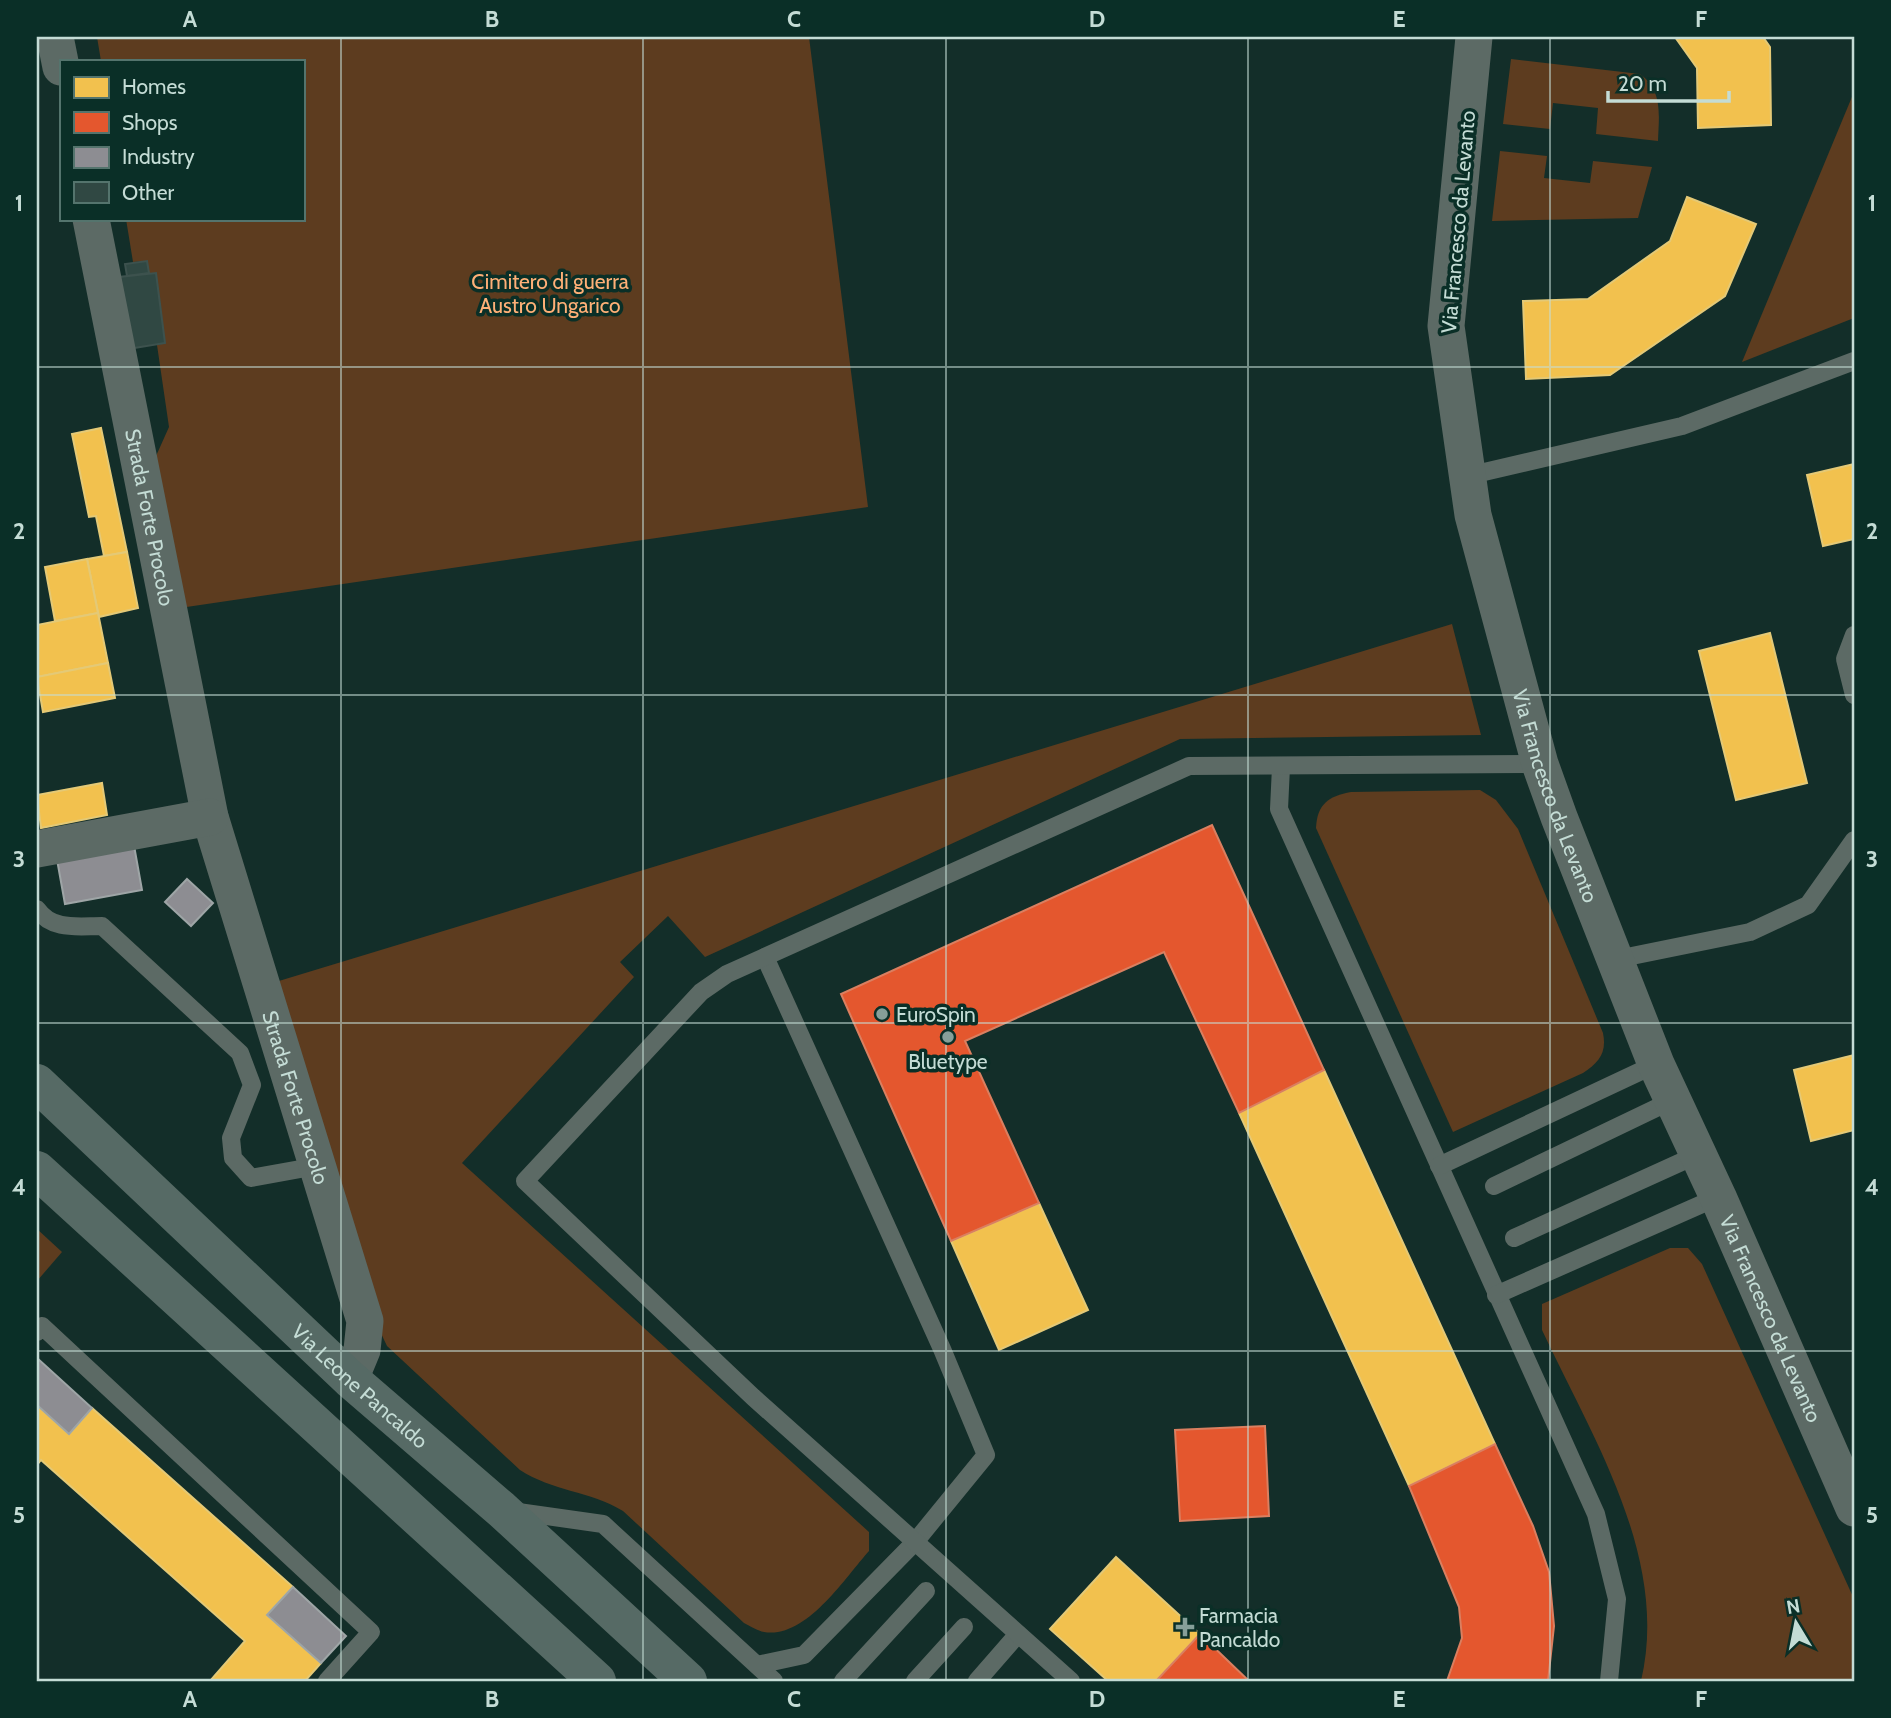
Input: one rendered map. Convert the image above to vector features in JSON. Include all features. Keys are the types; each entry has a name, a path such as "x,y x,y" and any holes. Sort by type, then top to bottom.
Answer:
{"main road":[{"name":"Via Leone Pancaldo","path":"37,1083 350,1379 500,1509 688,1681"},
{"path":"37,1170 597,1681"}],"street":[{"path":"55,37 60,61"},
{"name":"Via Francesco da Levanto","path":"1474,37 1446,326 1473,515 1540,764 1618,959 1656,1064 1699,1154 1854,1508"},
{"name":"Strada Forte Procolo","path":"92,220 210,817 365,1321 362,1350 350,1379"},
{"path":"37,849 210,817"}],"lane":[{"path":"1467,476 1682,426 1854,361"},
{"path":"1854,635 1845,659 1854,695"},
{"path":"1071,1681 600,1254 525,1181 701,992 727,974 1189,766 1540,764"},
{"path":"1281,767 1279,809 1596,1514 1617,1599 1609,1681"},
{"path":"1618,959 1750,932 1808,905 1854,840"},
{"path":"37,909 43,917 62,926 102,926 240,1053 252,1085 231,1138 233,1158 251,1178 317,1166"},
{"path":"757,1665 804,1655 915,1542 985,1455 942,1349 765,957"},
{"path":"1438,1166 1656,1064"},
{"path":"1494,1186 1673,1100"},
{"path":"1514,1238 1699,1154"},
{"path":"1496,1295 1718,1197"},
{"path":"37,1332 42,1326 371,1632 327,1681"},
{"path":"500,1509 603,1524 774,1681"},
{"path":"843,1681 926,1591"},
{"path":"915,1681 964,1627"},
{"path":"977,1681 1018,1634"}],"green space":[{"name":"Cimitero di guerra Austro Ungarico","path":"97,37 809,37 868,507 173,609 152,465 169,427 157,345 165,343 156,273 149,273 147,261 133,262 126,220 304,220 304,60 101,60"},
{"path":"1511,59 1640,74 1653,88 1656,96 1659,112 1658,141 1596,134 1598,108 1553,103 1550,129 1503,124"},
{"path":"1854,92 1854,318 1742,362"},
{"path":"1500,151 1547,156 1544,178 1590,183 1593,161 1652,167 1638,218 1492,221"},
{"path":"1452,624 1481,735 1180,739 705,957 668,916 620,962 634,977 462,1163 869,1532 869,1551 836,1591 809,1617 780,1632 762,1631 744,1623 623,1511 520,1470 387,1346 365,1300 269,984"},
{"path":"1480,790 1496,800 1518,829 1603,1033 1604,1046 1597,1061 1583,1073 1453,1132 1316,828 1319,813 1326,802 1351,792"},
{"path":"37,1229 62,1252 37,1281"},
{"path":"1670,1248 1688,1248 1702,1264 1854,1599 1854,1681 1641,1681 1647,1635 1645,1589 1636,1544 1603,1456 1542,1330 1542,1304"}],"building: Homes":[{"path":"1675,37 1763,37 1770,47 1771,125 1698,128 1697,68"},
{"path":"1687,197 1756,224 1725,296 1610,375 1526,379 1523,301 1588,299 1670,241"},
{"path":"101,428 127,552 104,556 96,516 89,517 72,434"},
{"path":"1854,464 1854,539 1823,546 1807,475"},
{"path":"127,552 138,608 99,617 87,559"},
{"path":"87,559 98,613 55,621 45,567"},
{"path":"98,613 108,663 37,677 37,625"},
{"path":"1770,633 1807,783 1736,800 1699,651"},
{"path":"108,663 115,698 43,712 37,677"},
{"path":"102,783 107,815 41,828 37,795"},
{"path":"1854,1055 1854,1130 1811,1141 1794,1070"},
{"path":"1324,1070 1495,1444 1409,1486 1239,1113"},
{"path":"1039,1203 1088,1310 999,1350 951,1241"},
{"path":"37,1405 69,1434 92,1408 293,1587 267,1615 321,1663 305,1681 210,1681 245,1641 41,1460 37,1465"},
{"path":"1116,1557 1200,1634 1156,1681 1108,1681 1050,1629"}],"building: Shops":[{"path":"1212,825 1324,1070 1239,1113 1164,952 965,1041 1039,1203 951,1241 841,994"},
{"path":"1265,1426 1269,1516 1180,1521 1175,1430"},
{"path":"1495,1444 1533,1526 1549,1572 1554,1626 1548,1681 1447,1681 1462,1638 1459,1607 1409,1486"},
{"path":"1200,1634 1249,1681 1156,1681"}],"building: Industry":[{"path":"133,840 142,890 65,904 56,854"},
{"path":"187,879 213,903 191,926 165,902"},
{"path":"37,1358 92,1408 69,1434 37,1405"},
{"path":"293,1587 346,1636 321,1663 267,1615"}],"building: Other":[{"path":"147,261 149,273 127,276 125,264"},
{"path":"156,273 165,343 128,349 119,277"}],"place":[{"name":"EuroSpin","path":"882,1014"},
{"name":"Bluetype","path":"948,1037"},
{"name":"Farmacia Pancaldo","path":"1185,1627"}]}
